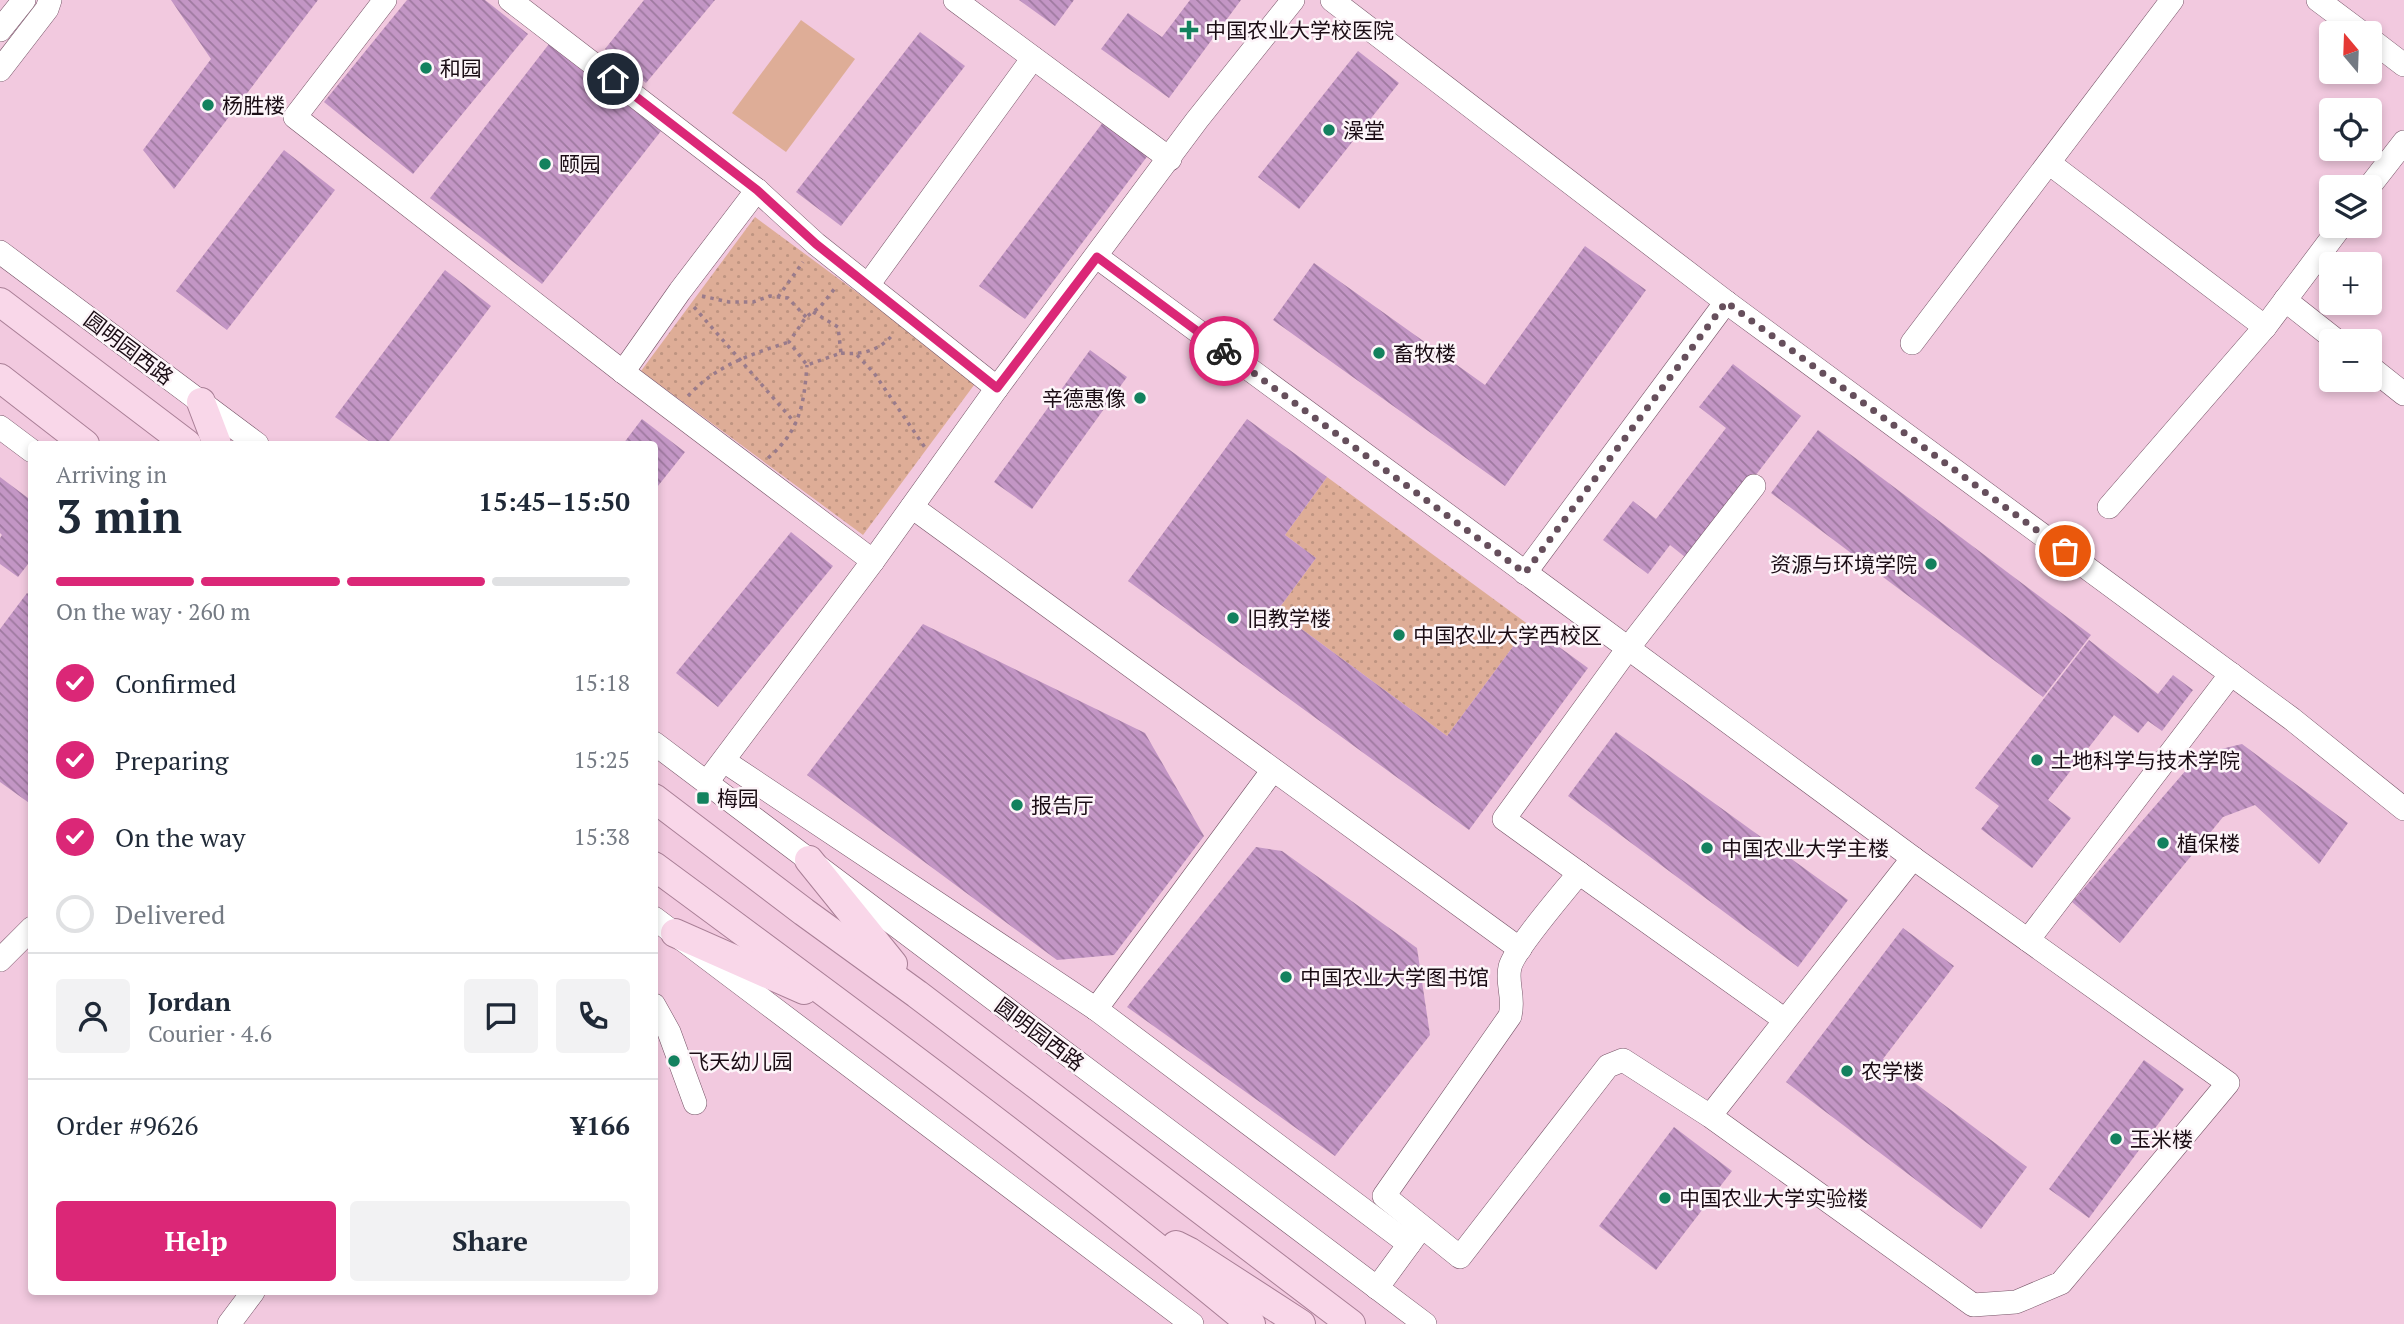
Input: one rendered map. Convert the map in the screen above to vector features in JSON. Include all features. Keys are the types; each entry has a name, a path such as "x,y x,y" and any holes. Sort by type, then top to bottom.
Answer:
{"main road":[{"name":"圆明园西路","path":"0,302 183,441"},
{"path":"0,377 76,439"},
{"path":"201,402 217,441"},
{"name":"圆明园西路","path":"658,801 1351,1324"},
{"path":"809,860 917,994"},
{"path":"658,869 848,1009 1123,1220 1251,1324"},
{"path":"665,926 848,1009"},
{"path":"1123,1220 1190,1252 1301,1324"}],"street":[{"path":"0,30 24,0"},
{"path":"0,70 47,9 50,0"},
{"path":"385,0 295,117 623,372 873,561"},
{"path":"510,0 757,190 816,244 997,388"},
{"path":"955,0 1170,159"},
{"path":"707,782 1197,120 1293,0"},
{"path":"1332,0 1726,302 2292,719 2404,809"},
{"path":"1912,343 2172,0"},
{"path":"2318,0 2346,21"},
{"path":"2382,48 2404,65"},
{"path":"868,285 1033,58"},
{"path":"2378,175 2404,142"},
{"path":"2049,163 2265,327"},
{"path":"623,372 680,291 757,190"},
{"path":"2109,507 2265,327 2331,238"},
{"name":"圆明园西路","path":"0,252 253,441"},
{"path":"724,761 1096,1009 1415,1235 1460,1257 1608,1066 1623,1060 1710,1116 1973,1305 2016,1302 2061,1283 2228,1083 1913,858 1097,257"},
{"path":"2285,300 2322,329"},
{"path":"1525,573 1726,302"},
{"path":"2382,377 2404,394"},
{"path":"0,427 28,448"},
{"path":"1754,486 1629,647 1504,819 1785,1020"},
{"path":"912,507 1520,949"},
{"path":"2028,940 2231,674"},
{"name":"圆明园西路","path":"658,746 1425,1324"},
{"path":"1096,1009 1273,770"},
{"path":"1710,1116 1913,858"},
{"path":"1415,1235 1384,1196 1510,1016 1514,1002 1509,981 1510,965 1579,873"},
{"path":"665,926 1192,1324"},
{"path":"0,960 28,932"},
{"path":"658,1012 669,1032 695,1102"},
{"path":"1377,1288 1415,1235"},
{"path":"229,1324 251,1295"}],"path":[{"path":"778,297 816,244"},
{"path":"675,411 699,383 738,359 789,342 806,317 820,307 849,270"},
{"path":"680,291 729,302 753,302 771,296 788,298 806,317"},
{"path":"680,291 796,424"},
{"path":"813,312 838,327 841,353"},
{"path":"807,365 841,353 863,355 890,338 908,316"},
{"path":"753,470 780,448 796,424 805,399 807,365 789,342"},
{"path":"857,355 874,373 940,468"}],"shaded area":[{"path":"801,20 855,59 786,152 732,113"},
{"path":"755,217 977,381 863,535 641,371"},
{"path":"1327,477 1529,625 1447,736 1277,611 1316,558 1285,535"}],"building":[{"name":"杨胜楼","path":"171,0 318,0 174,189 143,150 211,59"},
{"name":"和园","path":"407,0 485,0 528,34 413,174 324,102"},
{"path":"644,0 715,0 646,83 605,49"},
{"path":"1019,0 1074,0 1055,26"},
{"path":"1190,0 1241,0 1169,98 1101,49 1128,13 1162,37"},
{"path":"920,32 965,66 841,226 796,192"},
{"name":"颐园","path":"549,44 661,131 542,284 430,198"},
{"name":"澡堂","path":"1358,51 1399,83 1299,209 1258,177"},
{"path":"1104,121 1149,154 1025,319 979,286"},
{"path":"284,150 335,190 227,330 176,291"},
{"name":"畜牧楼","path":"1585,246 1646,290 1505,486 1273,320 1314,263 1485,385"},
{"path":"445,270 491,306 389,441 369,441 335,417"},
{"path":"1090,350 1127,377 1032,509 994,482"},
{"path":"1733,364 1801,416 1690,561 1670,545 1648,574 1603,540 1633,501 1656,519 1726,428 1699,407"},
{"path":"642,419 685,452 658,486 658,441 625,441"},
{"name":"旧教学楼","path":"1247,419 1327,477 1285,535 1316,558 1277,611 1447,736 1529,625 1588,668 1469,830 1128,581"},
{"name":"资源与环境学院","path":"1818,430 2091,635 2043,697 1771,493"},
{"path":"0,477 28,498 28,564 18,577 0,564"},
{"path":"791,532 833,566 718,707 676,673"},
{"path":"28,594 28,802 0,782 0,629"},
{"name":"报告厅","path":"923,624 1145,733 1204,836 1114,955 1057,960 807,775"},
{"name":"土地科学与技术学院","path":"2089,640 2158,694 2173,675 2193,690 2162,731 2148,721 2138,733 2114,715 2048,800 2071,818 2032,868 1981,829 1999,806 1975,788"},
{"name":"中国农业大学主楼","path":"1616,732 1848,900 1798,967 1568,796"},
{"name":"植保楼","path":"2242,744 2348,823 2319,864 2255,805 2223,817 2120,943 2072,902 2200,754"},
{"name":"中国农业大学图书馆","path":"1256,847 1282,851 1417,948 1430,1035 1335,1156 1127,1007"},
{"name":"农学楼","path":"1903,928 1954,966 1883,1059 2027,1167 1981,1229 1786,1082"},
{"name":"玉米楼","path":"2144,1060 2184,1089 2089,1218 2049,1189"},
{"name":"中国农业大学实验楼","path":"1674,1127 1732,1171 1656,1270 1599,1226"}],"way so far":[{"path":"1224,351 1525,573 1726,302 2065,551"}],"place":[{"name":"中国农业大学校医院","path":"1189,30"},
{"name":"和园","path":"426,68"},
{"name":"杨胜楼","path":"208,105"},
{"name":"澡堂","path":"1329,130"},
{"name":"颐园","path":"545,164"},
{"name":"畜牧楼","path":"1379,353"},
{"name":"辛德惠像","path":"1140,398"},
{"name":"资源与环境学院","path":"1931,564"},
{"name":"旧教学楼","path":"1233,618"},
{"name":"中国农业大学西校区","path":"1399,635"},
{"name":"土地科学与技术学院","path":"2037,760"},
{"name":"梅园","path":"703,798"},
{"name":"报告厅","path":"1017,805"},
{"name":"植保楼","path":"2163,843"},
{"name":"中国农业大学主楼","path":"1707,848"},
{"name":"中国农业大学图书馆","path":"1286,977"},
{"name":"飞天幼儿园","path":"674,1061"},
{"name":"农学楼","path":"1847,1071"},
{"name":"玉米楼","path":"2116,1139"},
{"name":"中国农业大学实验楼","path":"1665,1198"}],"route":[{"path":"613,79 757,190 816,244 997,388 1097,257 1224,351"}]}
